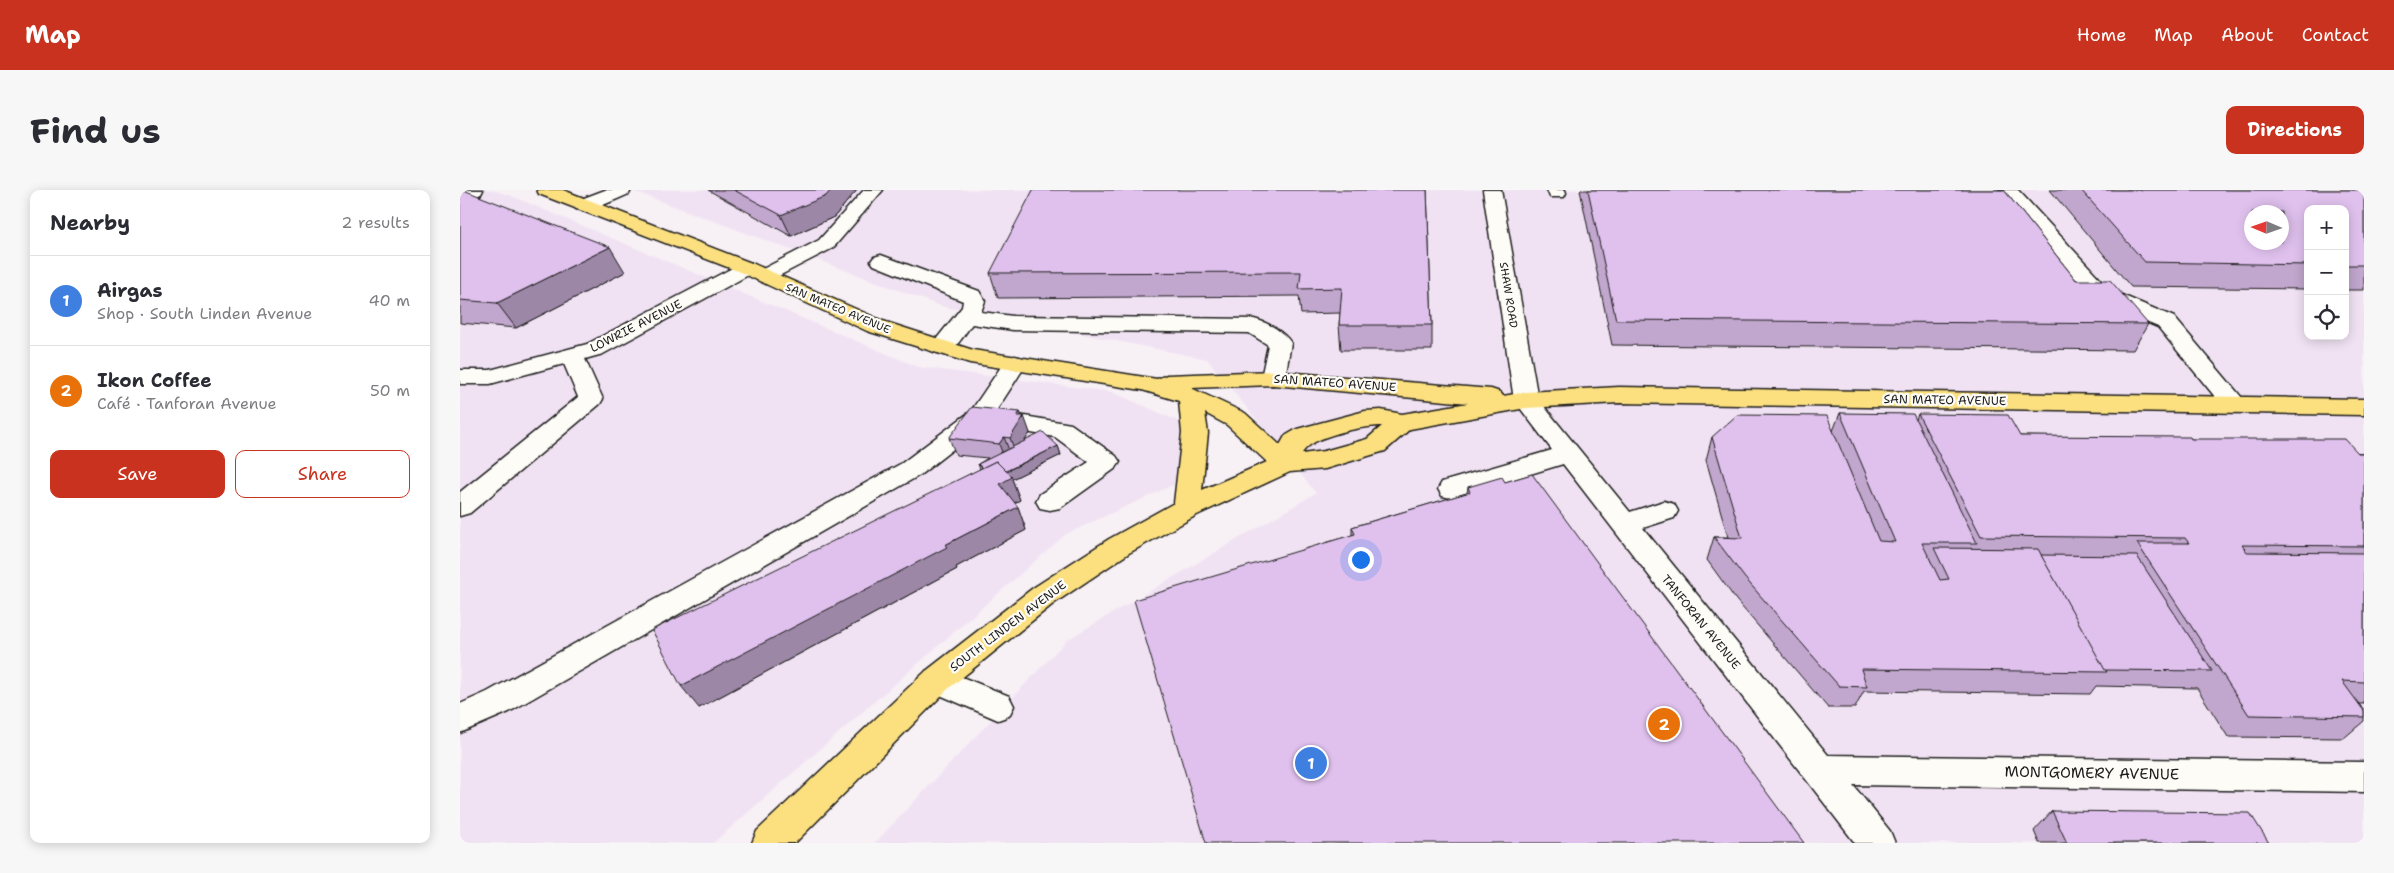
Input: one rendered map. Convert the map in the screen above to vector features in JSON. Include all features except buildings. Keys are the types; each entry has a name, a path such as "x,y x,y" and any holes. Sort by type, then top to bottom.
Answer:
{"main road":[{"name":"SAN MATEO AVENUE","path":"546,190 756,272 875,326 970,356 1143,383 1191,396 1236,419 1285,464 1325,460 1376,445 1402,422 1526,400 1619,395 2364,407"},
{"name":"SAN MATEO AVENUE","path":"1143,383 1273,378 1526,400"},
{"path":"1187,508 1196,433 1191,396"},
{"name":"SOUTH LINDEN AVENUE","path":"770,843 937,680 1043,596 1119,546 1187,508 1285,464"}],"street":[{"path":"460,197 474,190"},
{"path":"583,205 622,190"},
{"name":"LOWRIE AVENUE","path":"460,377 490,377 595,349 756,272 826,244 874,190"},
{"name":"SHAW ROAD","path":"1492,190 1526,400"},
{"path":"2008,190 2094,286 2123,304 2166,322 2234,404"},
{"path":"881,261 971,296 974,300 973,308 942,347"},
{"path":"966,317 1013,323 1254,326 1280,343 1273,378"},
{"path":"460,506 591,399 572,356"},
{"path":"460,719 498,702 911,469 980,416 1015,363"},
{"name":"TANFORAN AVENUE","path":"1526,400 1623,525 1877,843"},
{"path":"980,416 1062,430 1107,462 1050,500"},
{"path":"1451,488 1567,454"},
{"path":"1623,525 1664,511"},
{"path":"937,680 998,706"},
{"name":"MONTGOMERY AVENUE","path":"1820,770 2364,776"}],"shaded area":[{"path":"460,190 491,190 509,195 918,367 1112,392 1196,429 1199,473 1066,534 713,843 460,843"},
{"path":"631,190 2364,190 2364,843 875,843 1067,640 1316,493 1207,359 941,306"}],"place":[{"name":"Ikon Coffee","path":"1664,724"},
{"name":"Airgas","path":"1311,763"}]}
